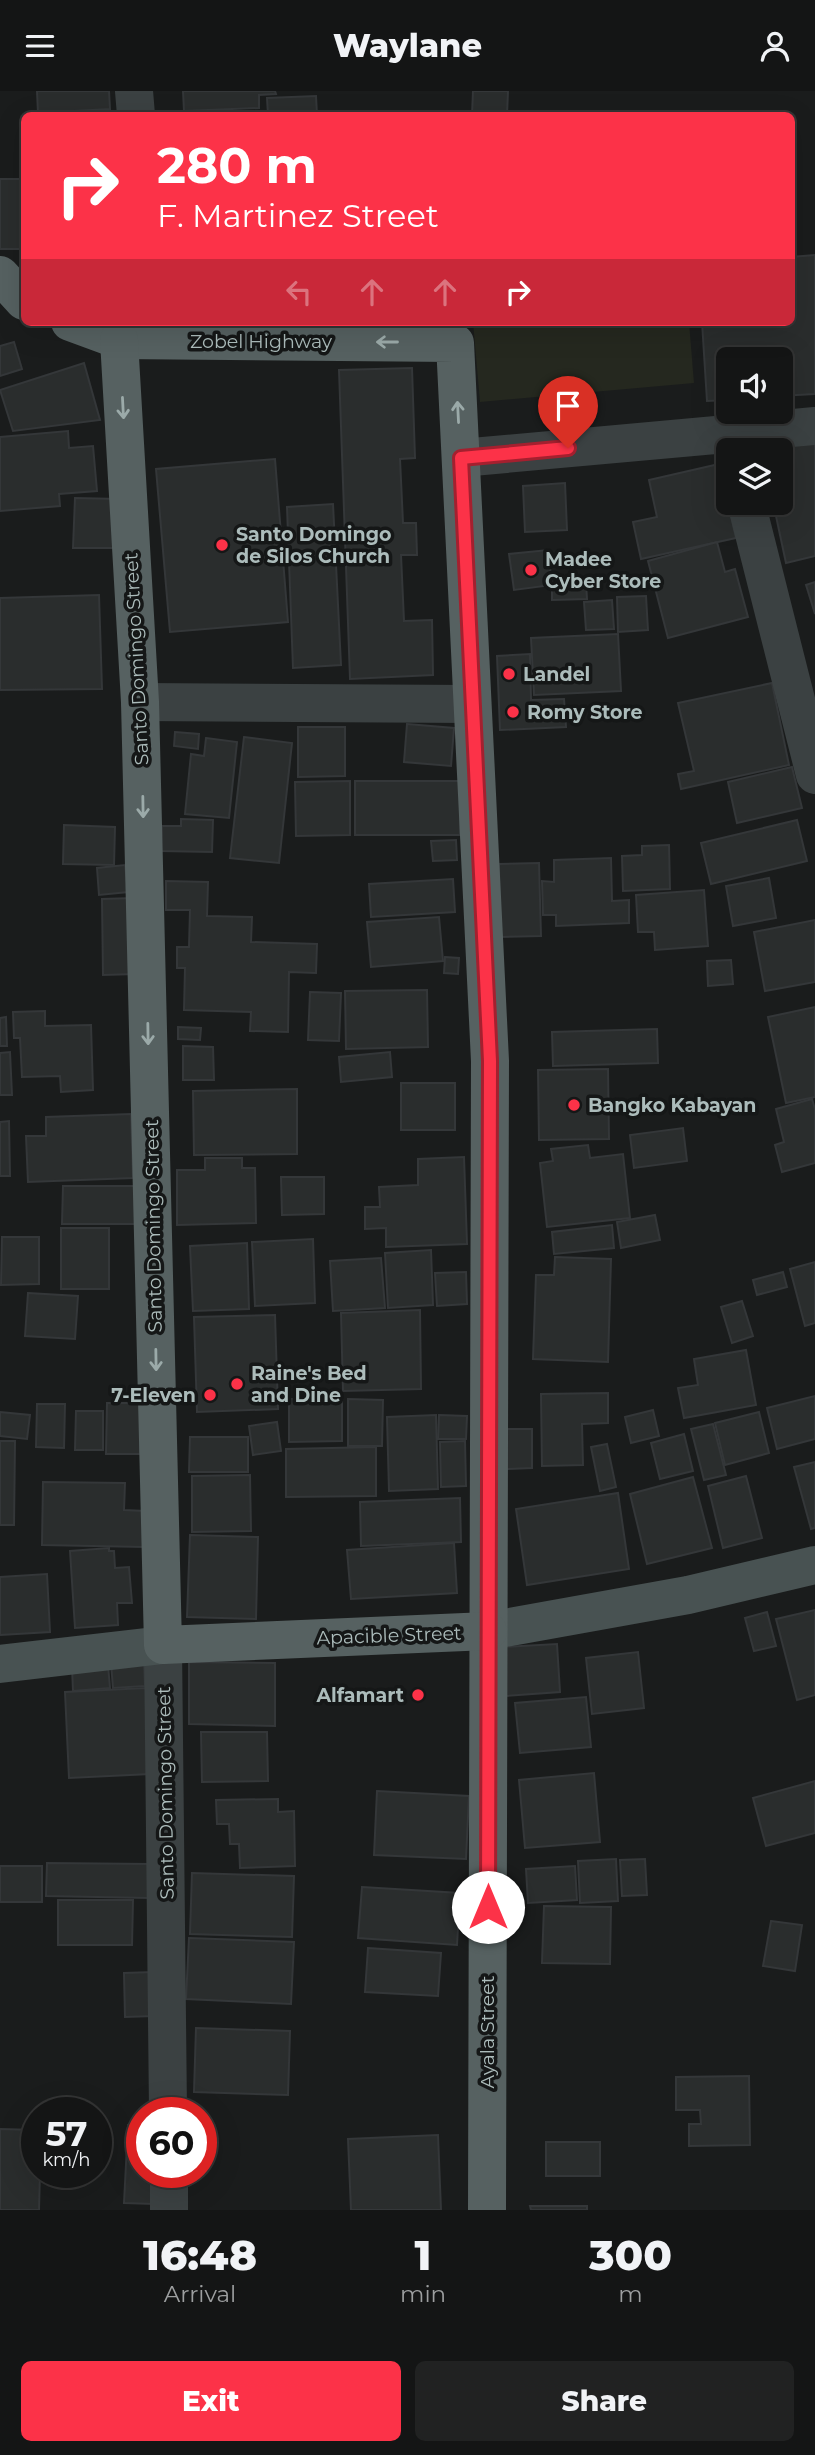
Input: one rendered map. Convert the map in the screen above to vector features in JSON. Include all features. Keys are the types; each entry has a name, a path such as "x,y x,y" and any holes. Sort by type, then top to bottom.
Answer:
{"main road":[{"path":"0,275 21,297"},
{"name":"Zobel Highway","path":"94,326 141,334 455,343"},
{"name":"Santo Domingo Street","path":"141,334 140,702 163,1644"},
{"name":"Ayala Street","path":"455,343 490,1061 487,2210"},
{"name":"Apacible Street","path":"163,1644 488,1631"}],"street":[{"path":"134,91 136,112"},
{"path":"752,438 815,426"},
{"path":"461,458 716,443"},
{"path":"749,515 815,775"},
{"path":"140,702 472,704"},
{"name":"Apacible Street","path":"488,1631 688,1595 815,1565"},
{"name":"Apacible Street","path":"0,1664 163,1644"},
{"name":"Santo Domingo Street","path":"163,1644 168,2097"},
{"path":"169,2188 169,2210"}],"shaded area":[{"path":"473,326 689,326 694,383 480,402"}],"building":[{"path":"37,91 109,91 110,109 38,112"},
{"path":"183,91 275,91 276,94 259,95 259,108 184,111"},
{"path":"473,91 508,91 507,112 472,112"},
{"path":"316,96 317,112 268,112 267,98"},
{"path":"0,179 21,179 21,249 0,249"},
{"path":"815,255 815,394 793,395 793,347 716,347 716,401 707,401 702,326 795,326 795,257"},
{"path":"14,342 22,369 0,376 0,346"},
{"path":"84,363 100,420 13,431 0,390"},
{"path":"412,368 415,458 400,459 403,523 416,523 417,555 401,555 404,621 432,620 433,675 350,679 339,370"},
{"path":"68,431 69,448 93,446 97,491 59,494 60,506 0,511 0,437"},
{"path":"815,442 815,556 786,563 776,515 793,515 793,445"},
{"name":"Santo Domingo de Silos Church","path":"275,459 288,622 170,632 156,469"},
{"path":"716,465 716,515 731,515 736,538 641,559 633,522 657,517 649,480"},
{"path":"565,483 567,530 525,532 523,486"},
{"path":"75,498 119,499 118,548 73,548"},
{"path":"333,504 341,665 293,668 287,507"},
{"path":"717,542 725,572 735,569 748,617 668,638 648,561"},
{"name":"Madee Cyber Store","path":"548,550 552,585 514,590 509,554"},
{"path":"815,582 815,614 806,585"},
{"path":"586,583 587,599 552,600 552,585"},
{"path":"99,595 102,689 0,690 0,598"},
{"path":"646,596 648,630 618,632 617,597"},
{"path":"612,600 614,629 586,630 584,602"},
{"path":"618,634 621,691 534,695 531,638"},
{"path":"530,654 531,700 564,699 566,727 500,730 497,656"},
{"path":"772,683 789,765 681,789 678,774 694,771 678,703"},
{"path":"407,724 454,728 451,766 404,762"},
{"path":"298,727 345,727 345,776 298,777"},
{"path":"175,732 199,734 198,749 174,746"},
{"path":"244,737 292,743 279,863 230,858"},
{"path":"206,738 237,742 229,818 185,814 191,754 204,756"},
{"path":"792,767 802,808 737,823 728,782"},
{"path":"350,781 350,835 296,836 295,782"},
{"path":"355,781 460,781 460,835 355,835"},
{"path":"181,819 213,820 212,852 161,851 162,826 181,826"},
{"path":"797,820 807,861 711,884 701,843"},
{"path":"64,825 115,827 114,865 63,864"},
{"path":"456,840 457,860 433,861 431,841"},
{"path":"669,845 670,889 623,891 622,856 642,855 642,846"},
{"path":"611,858 612,901 629,900 629,923 556,926 556,915 543,915 542,881 554,882 554,860"},
{"path":"539,863 541,936 500,937 499,864"},
{"path":"125,865 128,892 99,895 97,868"},
{"path":"769,878 776,918 733,926 726,886"},
{"path":"453,879 455,912 371,917 369,884"},
{"path":"166,881 208,882 207,916 252,917 251,942 317,944 316,973 289,972 288,1032 250,1031 251,1012 184,1010 185,968 177,968 177,947 189,947 190,910 166,910"},
{"path":"704,890 708,946 655,950 654,932 638,932 636,895"},
{"path":"134,898 136,974 103,975 102,899"},
{"path":"439,917 443,961 371,967 367,922"},
{"path":"815,920 815,982 765,991 754,932"},
{"path":"445,957 459,958 458,974 444,973"},
{"path":"731,960 733,984 708,986 707,961"},
{"path":"427,990 428,1047 346,1049 345,991"},
{"path":"310,992 341,993 339,1041 308,1040"},
{"path":"815,1007 815,1097 786,1103 768,1017"},
{"path":"45,1011 45,1026 91,1025 93,1090 61,1092 60,1076 22,1077 20,1038 14,1038 13,1012"},
{"path":"6,1017 7,1046 0,1046 0,1018"},
{"path":"178,1027 201,1028 200,1040 178,1039"},
{"path":"657,1029 658,1063 553,1066 552,1032"},
{"path":"183,1046 213,1047 214,1080 183,1080"},
{"path":"10,1052 12,1095 0,1095 0,1053"},
{"path":"390,1052 392,1077 341,1082 339,1057"},
{"name":"Bangko Kabayan","path":"608,1069 609,1139 539,1140 538,1070"},
{"path":"401,1083 455,1083 455,1130 401,1130"},
{"path":"297,1089 297,1154 194,1155 193,1091"},
{"path":"812,1099 815,1109 815,1163 782,1172 775,1145 784,1142 776,1109"},
{"path":"131,1114 133,1178 28,1182 26,1136 46,1136 46,1117"},
{"path":"9,1121 10,1176 0,1176 0,1122"},
{"path":"683,1128 687,1161 634,1168 630,1135"},
{"path":"588,1145 590,1158 623,1154 630,1218 547,1227 540,1163 553,1161 551,1149"},
{"path":"464,1157 467,1244 386,1247 386,1228 365,1229 365,1207 380,1207 379,1187 418,1185 418,1159"},
{"path":"205,1158 242,1158 242,1168 255,1168 256,1223 177,1225 177,1170 205,1170"},
{"path":"281,1177 324,1177 324,1214 282,1215"},
{"path":"63,1186 137,1186 138,1224 62,1224"},
{"path":"655,1215 660,1240 621,1248 617,1222"},
{"path":"612,1225 614,1248 554,1254 552,1232"},
{"path":"61,1228 109,1228 109,1289 61,1289"},
{"path":"2,1237 39,1237 39,1284 1,1285"},
{"path":"313,1239 315,1303 255,1306 252,1242"},
{"path":"247,1243 249,1309 193,1311 190,1246"},
{"path":"431,1250 433,1305 388,1308 385,1253"},
{"path":"555,1257 611,1259 608,1362 533,1359 536,1275 554,1275"},
{"path":"381,1258 385,1308 333,1311 330,1261"},
{"path":"815,1262 815,1323 805,1326 790,1269"},
{"path":"466,1272 467,1304 437,1306 435,1273"},
{"path":"783,1272 787,1287 757,1295 753,1280"},
{"path":"28,1293 78,1296 75,1339 25,1336"},
{"path":"742,1301 753,1336 732,1343 721,1307"},
{"path":"420,1310 421,1389 343,1391 341,1313"},
{"name":"Raine's Bed and Dine","path":"275,1315 278,1409 197,1412 194,1317"},
{"path":"746,1350 756,1405 684,1418 678,1388 698,1385 694,1359"},
{"path":"608,1393 608,1423 582,1424 583,1465 542,1466 541,1394"},
{"path":"815,1396 815,1439 777,1449 767,1408"},
{"path":"342,1398 342,1441 289,1442 289,1399"},
{"path":"348,1399 383,1400 382,1446 348,1446"},
{"path":"107,1403 141,1403 140,1454 106,1454"},
{"path":"37,1404 65,1404 64,1448 36,1447"},
{"path":"653,1410 659,1436 631,1443 625,1417"},
{"path":"76,1411 103,1411 103,1450 75,1450"},
{"path":"0,1412 30,1415 27,1439 0,1436"},
{"path":"759,1412 769,1453 725,1465 715,1423"},
{"path":"436,1415 438,1489 389,1491 387,1417"},
{"path":"439,1415 467,1416 466,1439 438,1439"},
{"path":"277,1422 281,1451 253,1455 249,1426"},
{"path":"713,1424 726,1475 704,1480 691,1429"},
{"path":"507,1429 532,1429 532,1468 507,1469"},
{"path":"684,1434 693,1471 660,1479 651,1443"},
{"path":"190,1437 248,1437 248,1472 189,1472"},
{"path":"0,1441 15,1441 14,1525 0,1525"},
{"path":"465,1441 466,1486 441,1487 440,1442"},
{"path":"607,1444 616,1487 600,1491 591,1447"},
{"path":"376,1447 376,1496 286,1497 286,1449"},
{"path":"815,1462 815,1528 811,1529 794,1467"},
{"path":"250,1475 251,1531 192,1532 192,1476"},
{"path":"746,1476 762,1538 723,1548 708,1486"},
{"path":"693,1477 712,1548 647,1564 630,1494"},
{"path":"43,1482 125,1483 124,1510 145,1511 144,1547 42,1545"},
{"path":"618,1493 629,1569 527,1585 516,1509"},
{"path":"460,1498 461,1542 361,1546 360,1502"},
{"path":"190,1535 258,1537 256,1619 187,1617"},
{"path":"454,1543 457,1593 351,1599 347,1550"},
{"path":"109,1548 109,1551 114,1551 115,1568 129,1567 132,1603 117,1603 118,1625 75,1628 70,1551"},
{"path":"47,1574 50,1632 0,1635 0,1577"},
{"path":"815,1610 815,1695 797,1700 776,1619"},
{"path":"767,1612 776,1646 754,1651 745,1618"},
{"path":"557,1644 560,1692 505,1696 502,1647"},
{"path":"638,1652 644,1708 592,1714 586,1658"},
{"path":"144,1662 145,1686 113,1688 111,1663"},
{"path":"189,1662 275,1663 275,1726 189,1724"},
{"path":"108,1665 110,1688 73,1691 72,1667"},
{"path":"146,1688 150,1774 69,1778 65,1692"},
{"path":"586,1697 591,1747 520,1753 515,1703"},
{"path":"201,1732 267,1732 268,1781 202,1782"},
{"path":"594,1773 600,1842 525,1848 519,1780"},
{"path":"815,1781 815,1833 766,1846 753,1798"},
{"path":"377,1791 469,1796 466,1859 374,1855"},
{"path":"278,1799 278,1812 294,1811 295,1866 240,1868 239,1844 230,1844 229,1824 217,1824 216,1800"},
{"path":"616,1859 618,1901 580,1903 578,1861"},
{"path":"645,1859 647,1895 622,1896 620,1860"},
{"path":"47,1863 150,1864 149,1898 46,1896"},
{"path":"0,1866 42,1866 42,1902 0,1902"},
{"path":"575,1866 577,1900 528,1903 526,1869"},
{"path":"192,1873 294,1876 292,1937 190,1934"},
{"path":"362,1887 460,1893 457,1945 358,1938"},
{"path":"58,1900 133,1900 132,1945 58,1945"},
{"path":"544,1906 611,1907 610,1964 542,1963"},
{"path":"771,1921 802,1925 795,1971 763,1966"},
{"path":"189,1938 294,1942 291,2004 186,1999"},
{"path":"368,1948 441,1953 438,1996 365,1992"},
{"path":"153,1972 154,2016 125,2017 124,1973"},
{"path":"196,2028 290,2031 288,2095 194,2092"},
{"path":"749,2076 750,2145 689,2146 689,2124 701,2124 700,2110 676,2110 676,2077"},
{"path":"0,2129 21,2130 21,2188 40,2188 39,2210 0,2210"},
{"path":"438,2135 441,2210 351,2210 348,2139"},
{"path":"546,2142 600,2142 600,2176 546,2176"},
{"path":"126,2164 126,2188 154,2188 154,2204 124,2203"},
{"path":"530,2206 587,2206 587,2210 531,2210"}],"place":[{"name":"Santo Domingo de Silos Church","path":"222,545"},
{"name":"Madee Cyber Store","path":"531,570"},
{"name":"Landel","path":"509,674"},
{"name":"Romy Store","path":"513,712"},
{"name":"Bangko Kabayan","path":"574,1105"},
{"name":"Raine's Bed and Dine","path":"237,1384"},
{"name":"7-Eleven","path":"210,1395"},
{"name":"Alfamart","path":"418,1695"}],"route":[{"path":"488,1907 490,1061 461,458 568,448"}]}
